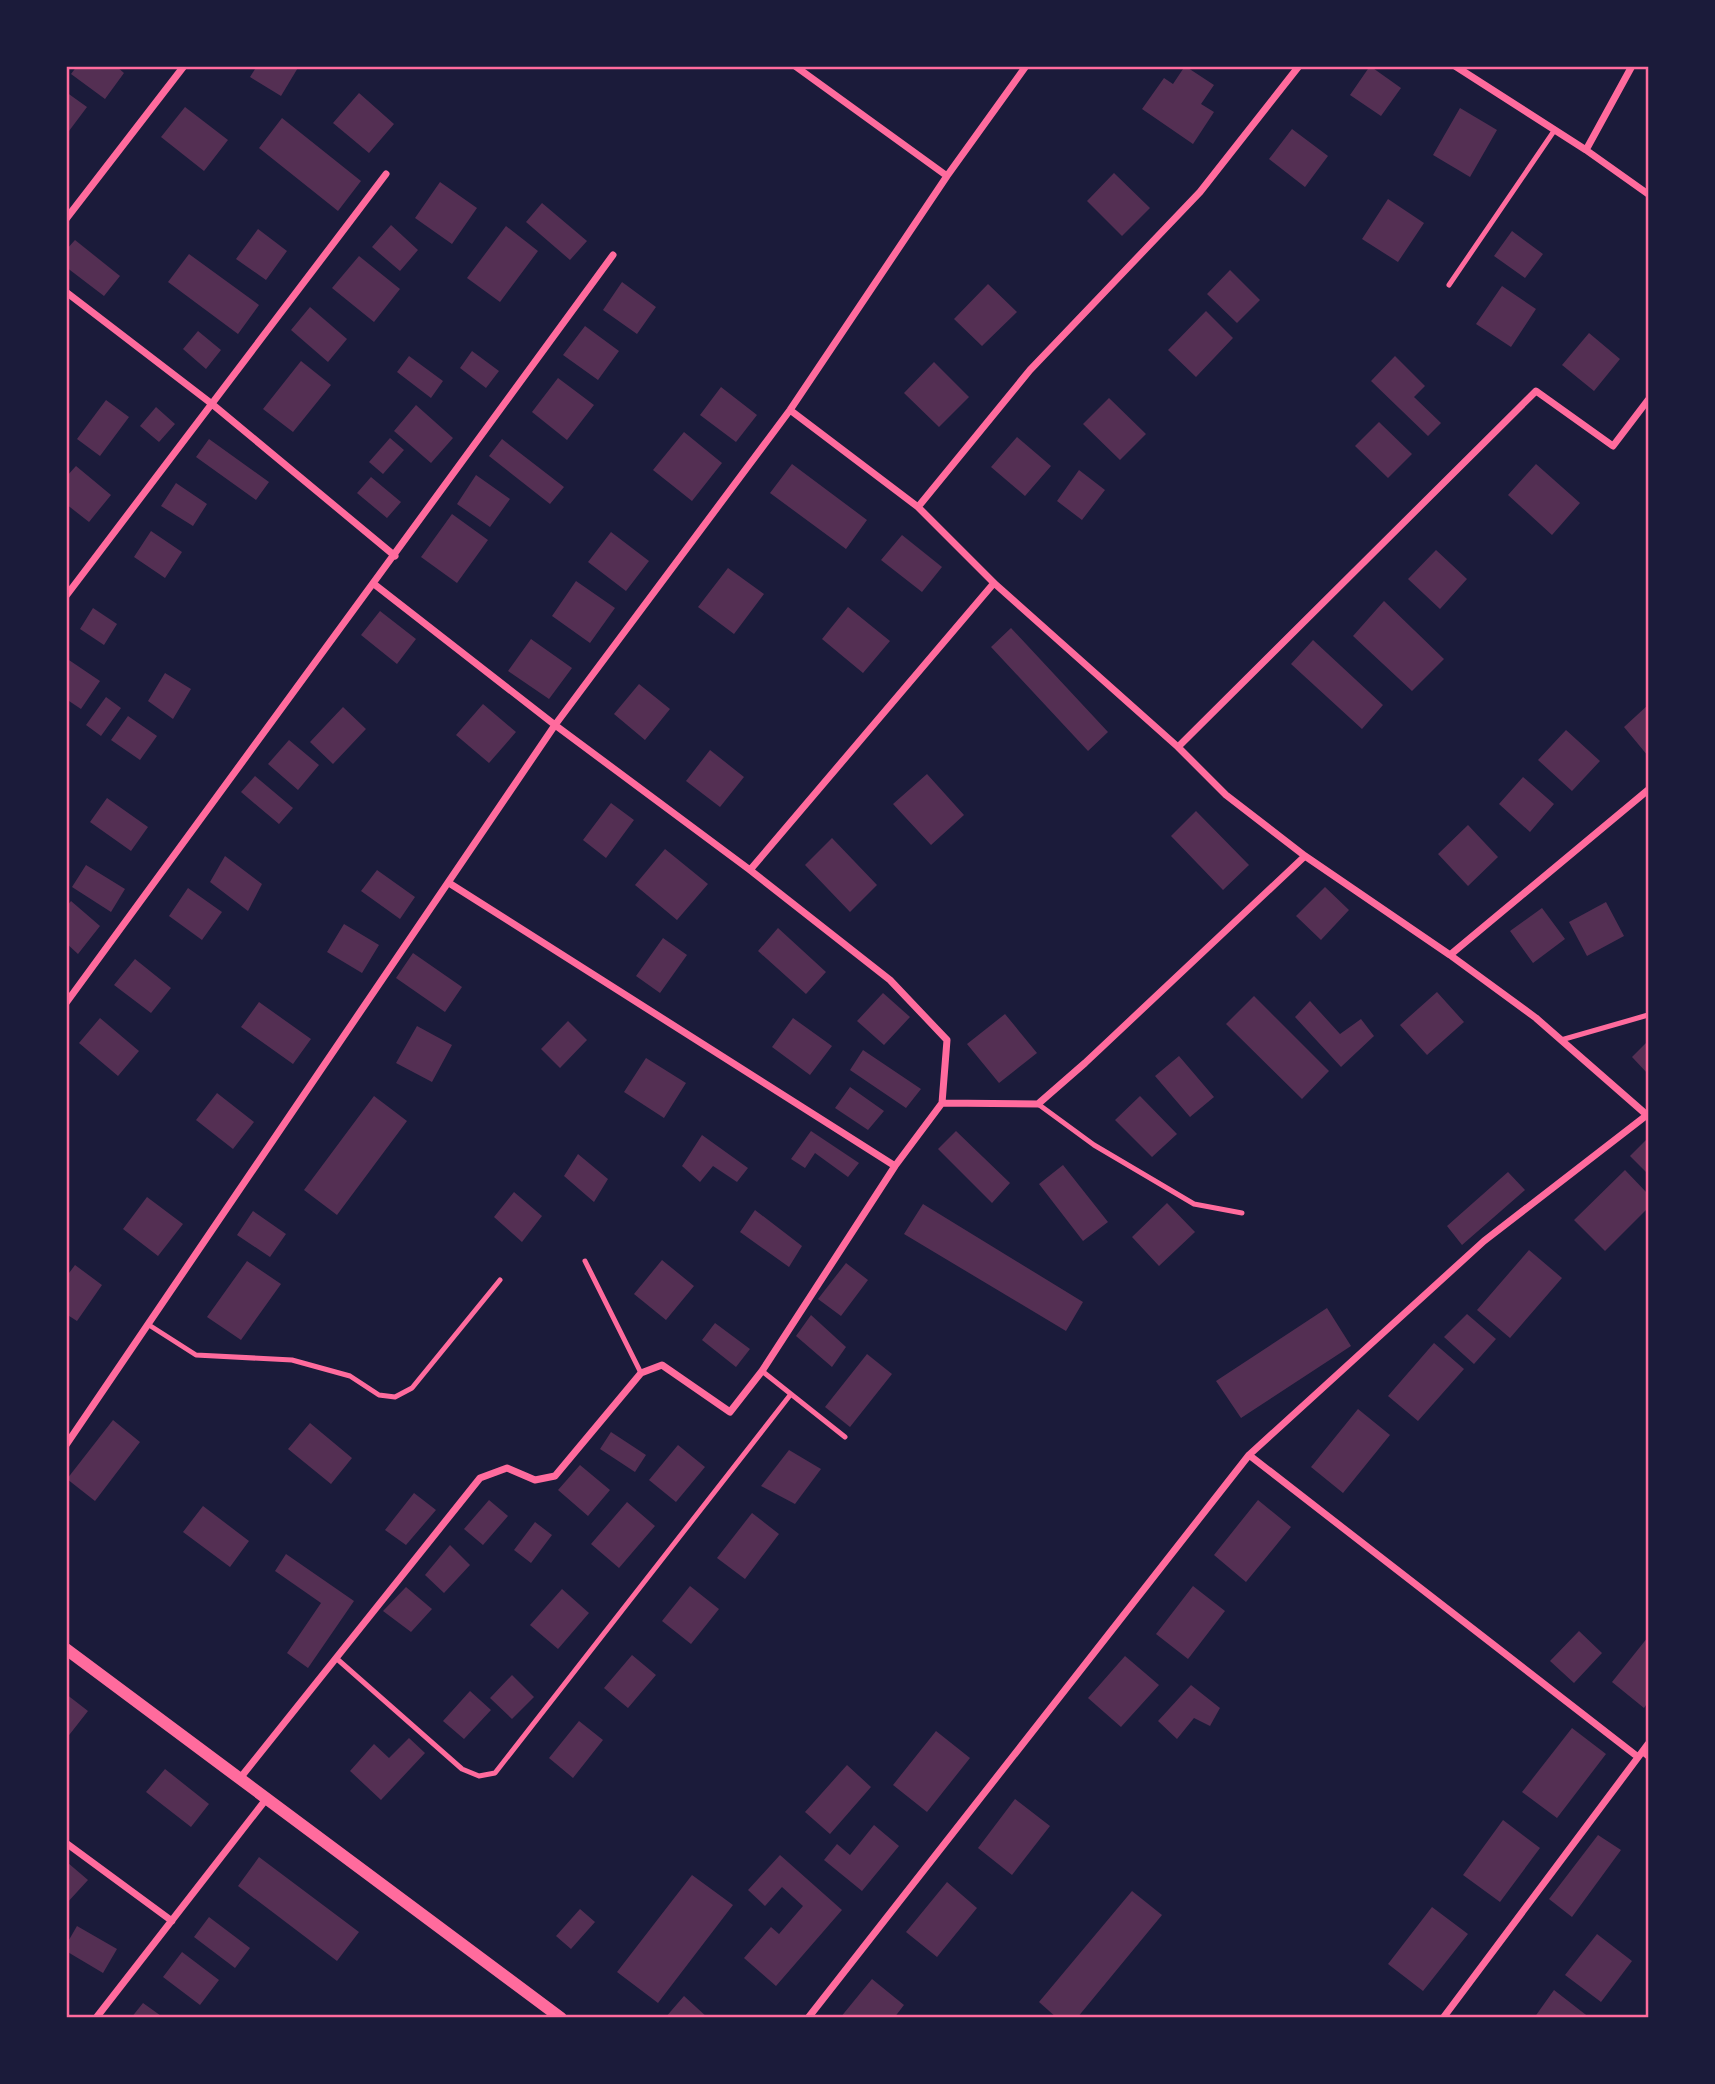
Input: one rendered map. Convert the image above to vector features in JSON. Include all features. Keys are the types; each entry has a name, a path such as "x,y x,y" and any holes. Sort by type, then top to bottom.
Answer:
{"street":[{"path":"66,219 184,66"},
{"path":"795,66 947,176"},
{"path":"66,1445 555,725 790,410 947,176 1026,66"},
{"path":"918,508 1030,370 1200,192 1300,66"},
{"path":"1455,66 1586,150 1648,194"},
{"path":"1586,150 1632,66"},
{"path":"66,596 386,174"},
{"path":"66,1003 613,255"},
{"path":"66,292 212,404 395,556"},
{"path":"1178,747 1536,391 1613,446 1648,400"},
{"path":"790,410 918,508 994,583 1178,747 1226,795 1305,856 1450,955 1536,1018 1648,1116 1484,1241 1248,1455 808,2018"},
{"path":"750,870 994,583"},
{"path":"241,1777 480,1478 506,1468 535,1480 555,1476 641,1373 662,1365 730,1412 762,1371 895,1166 942,1102 947,1040 890,980 750,870 555,725 373,584"},
{"path":"1450,955 1648,790"},
{"path":"942,1102 1038,1104 1305,856"},
{"path":"449,883 895,1166"},
{"path":"1248,1455 1643,1755"},
{"path":"66,1649 561,2018"},
{"path":"1443,2018 1643,1755 1648,1744"},
{"path":"96,2018 268,1797"},
{"path":"66,1843 172,1921"}],"lane":[{"path":"1448,285 1554,131"},
{"path":"1561,1040 1648,1015"},
{"path":"1038,1104 1094,1145 1194,1204 1242,1213"},
{"path":"585,1261 641,1373"},
{"path":"149,1325 196,1355 292,1360 350,1376 379,1395 395,1397 412,1388 500,1280"},
{"path":"762,1371 845,1437"},
{"path":"336,1658 462,1769 478,1776 495,1773 791,1394"}],"building":[{"path":"77,66 116,66 124,73 105,99 71,74"},
{"path":"257,66 299,66 281,96 250,77"},
{"path":"1185,66 1214,85 1201,104 1214,112 1193,144 1142,109 1164,78 1173,84"},
{"path":"1370,66 1401,88 1381,116 1350,95"},
{"path":"66,92 87,107 66,135"},
{"path":"359,93 394,124 369,153 333,123"},
{"path":"185,107 228,140 204,171 161,137"},
{"path":"1460,108 1497,130 1470,177 1433,155"},
{"path":"282,118 361,181 338,211 259,148"},
{"path":"1292,129 1328,156 1305,187 1269,159"},
{"path":"1114,173 1150,208 1122,236 1087,201"},
{"path":"440,182 477,208 452,244 415,218"},
{"path":"1388,199 1424,223 1398,262 1362,239"},
{"path":"542,203 587,241 570,260 526,222"},
{"path":"391,225 418,250 400,271 372,247"},
{"path":"506,226 538,251 500,302 467,278"},
{"path":"258,229 287,251 266,280 236,259"},
{"path":"1512,231 1543,254 1525,278 1494,256"},
{"path":"75,240 120,276 104,296 66,267 66,250"},
{"path":"189,254 259,305 238,334 168,282"},
{"path":"359,256 400,289 374,322 332,288"},
{"path":"1230,270 1260,300 1237,323 1207,294"},
{"path":"622,282 656,307 637,334 603,310"},
{"path":"988,284 1017,312 982,346 954,319"},
{"path":"1502,286 1536,309 1511,347 1476,324"},
{"path":"310,307 347,339 328,362 291,330"},
{"path":"1206,311 1233,338 1196,377 1168,350"},
{"path":"585,326 619,351 598,380 563,355"},
{"path":"198,331 221,350 206,369 183,349"},
{"path":"1589,333 1620,359 1594,391 1562,365"},
{"path":"472,351 499,371 486,388 460,368"},
{"path":"409,356 443,381 431,398 397,372"},
{"path":"1395,356 1425,386 1414,397 1441,423 1428,436 1371,381"},
{"path":"301,361 331,385 293,432 263,409"},
{"path":"934,362 969,397 939,427 904,393"},
{"path":"558,378 594,405 567,440 532,412"},
{"path":"721,387 757,415 736,442 700,415"},
{"path":"1109,398 1146,434 1120,460 1083,424"},
{"path":"106,400 129,417 100,456 77,439"},
{"path":"416,405 453,438 431,463 394,431"},
{"path":"156,407 175,424 159,442 140,426"},
{"path":"1379,422 1412,454 1388,478 1355,446"},
{"path":"684,432 722,463 692,501 653,470"},
{"path":"1017,437 1051,466 1025,496 991,467"},
{"path":"390,438 404,450 383,474 369,462"},
{"path":"209,439 269,482 256,500 196,457"},
{"path":"502,439 564,487 550,504 489,456"},
{"path":"792,464 867,520 846,549 770,493"},
{"path":"1536,464 1580,503 1552,535 1508,495"},
{"path":"76,466 111,495 89,522 66,504 66,477"},
{"path":"1079,470 1105,490 1082,520 1057,501"},
{"path":"476,475 510,499 490,527 457,504"},
{"path":"371,477 401,502 387,518 357,493"},
{"path":"176,483 207,504 193,526 161,506"},
{"path":"452,514 488,540 457,583 421,557"},
{"path":"151,531 182,552 165,578 134,557"},
{"path":"611,532 649,561 626,591 588,562"},
{"path":"902,535 942,567 922,592 881,560"},
{"path":"1436,550 1467,579 1440,609 1408,579"},
{"path":"728,568 764,594 734,634 698,607"},
{"path":"576,581 615,608 590,643 552,616"},
{"path":"1384,601 1444,659 1412,691 1353,636"},
{"path":"848,607 890,641 863,673 822,639"},
{"path":"93,608 117,624 104,645 80,629"},
{"path":"380,611 416,639 397,664 361,635"},
{"path":"1011,628 1108,732 1088,751 991,647"},
{"path":"531,639 572,668 549,699 508,671"},
{"path":"1313,640 1383,705 1362,729 1291,664"},
{"path":"66,658 100,681 81,709 66,699"},
{"path":"165,673 191,689 173,719 148,701"},
{"path":"639,684 670,709 645,740 614,714"},
{"path":"106,697 121,708 101,736 86,725"},
{"path":"483,704 516,732 489,763 456,735"},
{"path":"1648,705 1648,756 1624,727"},
{"path":"343,707 366,729 333,764 310,742"},
{"path":"128,716 157,736 140,760 111,740"},
{"path":"1566,730 1600,761 1572,791 1538,760"},
{"path":"289,740 319,765 298,790 268,764"},
{"path":"710,750 744,777 720,807 686,781"},
{"path":"927,774 964,815 931,845 893,804"},
{"path":"255,776 293,808 279,824 241,792"},
{"path":"1523,777 1554,804 1530,832 1499,804"},
{"path":"107,798 148,827 131,851 90,822"},
{"path":"611,803 634,820 606,858 583,840"},
{"path":"1196,811 1249,865 1223,890 1171,836"},
{"path":"1468,825 1498,857 1468,886 1438,854"},
{"path":"832,838 877,885 850,912 805,865"},
{"path":"665,849 708,884 677,920 635,885"},
{"path":"225,856 262,884 248,911 210,882"},
{"path":"86,865 125,889 111,912 72,887"},
{"path":"377,870 415,897 400,919 361,891"},
{"path":"1325,887 1349,910 1321,940 1296,916"},
{"path":"188,888 222,912 202,940 169,916"},
{"path":"71,901 100,926 78,954 66,943 66,907"},
{"path":"1606,902 1624,936 1587,956 1569,922"},
{"path":"1542,908 1565,939 1533,963 1510,931"},
{"path":"344,924 379,945 362,973 327,952"},
{"path":"778,928 826,972 806,994 758,951"},
{"path":"663,938 687,955 660,993 636,976"},
{"path":"413,953 462,987 445,1012 396,978"},
{"path":"135,959 171,988 151,1013 114,985"},
{"path":"1437,992 1464,1022 1427,1055 1400,1025"},
{"path":"883,993 910,1017 884,1045 857,1021"},
{"path":"1254,996 1329,1071 1302,1099 1226,1024"},
{"path":"1310,1001 1340,1034 1361,1019 1374,1036 1341,1067 1295,1017"},
{"path":"259,1002 311,1039 293,1064 241,1027"},
{"path":"1005,1014 1037,1053 999,1083 967,1044"},
{"path":"100,1018 139,1051 118,1076 79,1043"},
{"path":"793,1018 832,1046 810,1075 772,1047"},
{"path":"568,1021 587,1040 560,1068 541,1049"},
{"path":"417,1026 452,1045 432,1082 396,1063"},
{"path":"1648,1041 1648,1074 1632,1057"},
{"path":"863,1050 921,1089 906,1108 850,1070"},
{"path":"1179,1056 1214,1097 1190,1117 1155,1076"},
{"path":"646,1058 686,1083 664,1118 624,1092"},
{"path":"850,1087 884,1111 868,1130 835,1108"},
{"path":"217,1093 254,1122 233,1149 196,1120"},
{"path":"374,1096 407,1121 337,1215 304,1190"},
{"path":"1140,1096 1177,1134 1152,1157 1115,1120"},
{"path":"811,1131 859,1163 848,1177 815,1153 805,1168 791,1159"},
{"path":"956,1131 1010,1183 992,1203 938,1149"},
{"path":"702,1135 748,1168 737,1182 713,1166 700,1182 682,1166"},
{"path":"1648,1138 1648,1174 1630,1156"},
{"path":"578,1154 608,1179 594,1202 564,1176"},
{"path":"1063,1165 1108,1222 1083,1241 1039,1184"},
{"path":"1625,1170 1648,1194 1648,1208 1605,1251 1574,1220"},
{"path":"1508,1172 1525,1190 1462,1245 1447,1226"},
{"path":"514,1192 542,1216 522,1242 494,1217"},
{"path":"147,1197 183,1224 158,1256 123,1229"},
{"path":"1167,1203 1195,1232 1159,1266 1132,1237"},
{"path":"923,1204 1083,1302 1066,1331 904,1234"},
{"path":"755,1210 802,1246 789,1267 740,1232"},
{"path":"253,1211 286,1234 270,1257 237,1235"},
{"path":"1529,1250 1562,1278 1510,1338 1477,1310"},
{"path":"662,1260 694,1286 666,1320 634,1294"},
{"path":"247,1261 281,1284 241,1340 207,1317"},
{"path":"846,1263 868,1280 841,1316 818,1299"},
{"path":"75,1265 102,1285 77,1321 66,1314 66,1277"},
{"path":"1327,1308 1351,1346 1241,1418 1216,1381"},
{"path":"1467,1314 1496,1339 1474,1364 1444,1337"},
{"path":"811,1315 846,1347 832,1367 796,1336"},
{"path":"715,1323 750,1349 736,1367 702,1340"},
{"path":"1434,1343 1464,1369 1418,1421 1388,1396"},
{"path":"867,1354 892,1374 850,1427 825,1407"},
{"path":"1358,1409 1390,1435 1343,1493 1311,1467"},
{"path":"113,1420 140,1442 95,1501 67,1479"},
{"path":"310,1423 352,1458 331,1484 288,1449"},
{"path":"611,1432 646,1455 635,1472 600,1449"},
{"path":"678,1445 705,1467 676,1502 649,1480"},
{"path":"789,1450 821,1469 795,1504 761,1486"},
{"path":"580,1465 610,1490 588,1516 558,1490"},
{"path":"414,1493 436,1510 406,1545 385,1530"},
{"path":"489,1500 508,1516 483,1545 464,1529"},
{"path":"1258,1500 1291,1527 1246,1582 1214,1555"},
{"path":"627,1502 655,1526 619,1568 591,1544"},
{"path":"203,1506 249,1541 230,1567 183,1532"},
{"path":"752,1513 779,1534 745,1579 717,1558"},
{"path":"535,1522 552,1535 531,1563 514,1550"},
{"path":"450,1545 470,1565 444,1593 425,1575"},
{"path":"286,1554 354,1601 308,1668 287,1653 321,1603 275,1571"},
{"path":"690,1586 719,1609 691,1644 662,1621"},
{"path":"1193,1586 1225,1611 1188,1659 1156,1634"},
{"path":"406,1587 432,1609 411,1632 383,1611"},
{"path":"562,1589 589,1613 558,1649 530,1625"},
{"path":"1579,1631 1602,1653 1574,1683 1550,1661"},
{"path":"1648,1637 1648,1702 1644,1708 1612,1682"},
{"path":"632,1655 656,1675 628,1708 604,1688"},
{"path":"1125,1656 1159,1685 1121,1727 1088,1698"},
{"path":"512,1675 534,1697 512,1719 490,1698"},
{"path":"1191,1685 1220,1708 1210,1726 1194,1718 1177,1739 1158,1721"},
{"path":"470,1691 491,1710 464,1739 443,1721"},
{"path":"66,1694 88,1711 66,1739"},
{"path":"579,1721 603,1740 573,1778 549,1758"},
{"path":"1572,1728 1606,1754 1557,1818 1522,1792"},
{"path":"936,1731 970,1758 927,1812 893,1785"},
{"path":"409,1738 425,1753 381,1800 350,1771 374,1744 389,1758"},
{"path":"847,1765 871,1787 830,1834 805,1812"},
{"path":"165,1769 209,1804 191,1827 146,1792"},
{"path":"1015,1799 1050,1826 1012,1875 978,1848"},
{"path":"1503,1820 1540,1848 1500,1902 1463,1875"},
{"path":"874,1825 899,1846 862,1891 824,1860 837,1844 850,1855"},
{"path":"1598,1835 1621,1850 1572,1917 1549,1899"},
{"path":"780,1855 842,1910 776,1986 744,1958 771,1927 779,1934 803,1906 782,1887 765,1906 748,1890"},
{"path":"259,1857 359,1932 337,1961 238,1886"},
{"path":"66,1864 88,1880 66,1904"},
{"path":"692,1875 733,1905 658,2003 617,1972"},
{"path":"947,1882 977,1908 937,1957 906,1932"},
{"path":"1132,1891 1162,1915 1077,2018 1057,2018 1039,2002"},
{"path":"1432,1907 1468,1934 1423,1991 1388,1964"},
{"path":"580,1909 595,1922 571,1949 556,1936"},
{"path":"209,1917 250,1948 235,1968 194,1937"},
{"path":"77,1926 117,1949 103,1973 66,1951 66,1945"},
{"path":"1597,1934 1632,1961 1601,2002 1565,1975"},
{"path":"182,1952 219,1980 200,2005 163,1977"},
{"path":"872,1979 904,2005 894,2018 840,2018"},
{"path":"1554,1990 1590,2018 1534,2018"},
{"path":"684,1996 708,2018 665,2018"},
{"path":"143,2003 164,2018 131,2018"}]}
